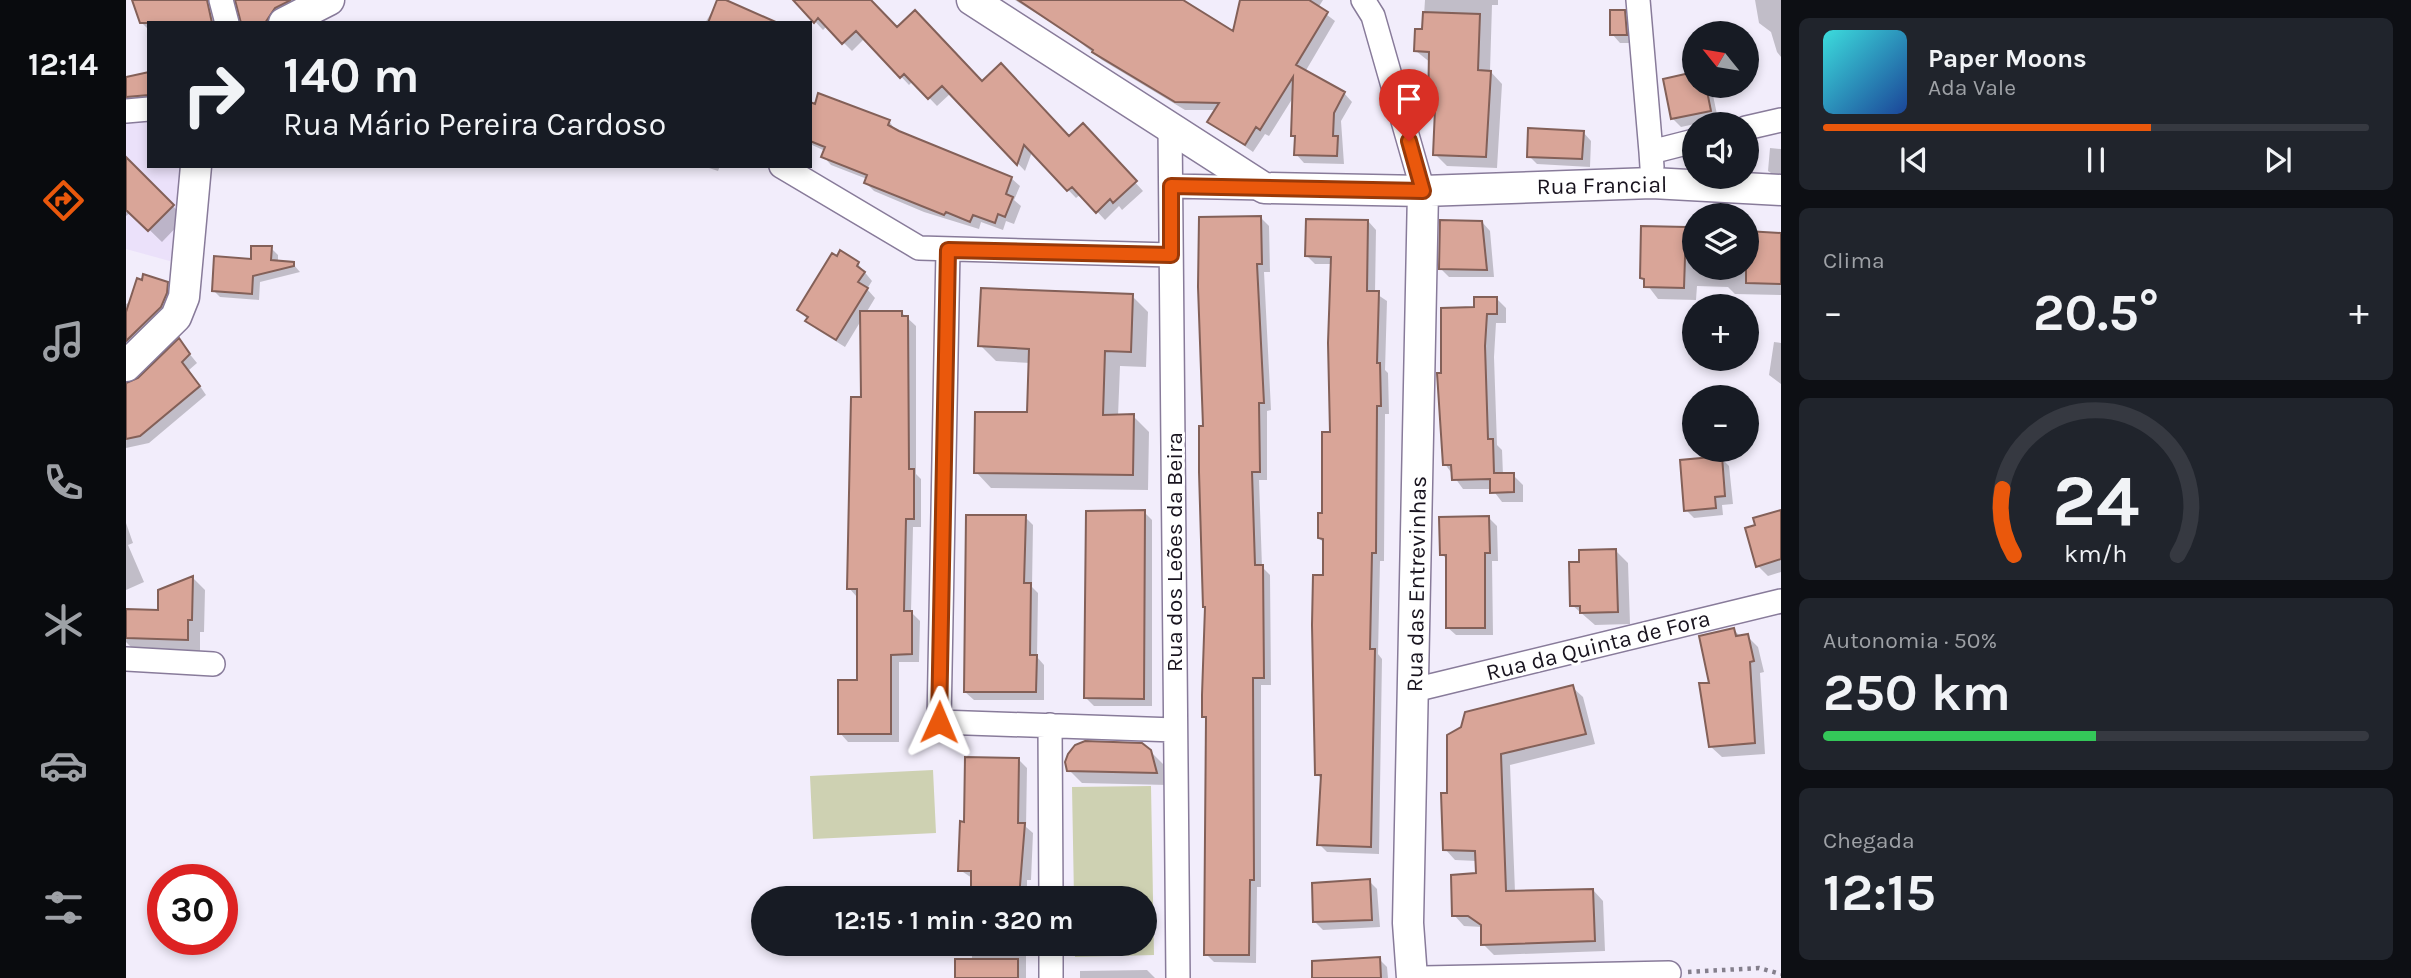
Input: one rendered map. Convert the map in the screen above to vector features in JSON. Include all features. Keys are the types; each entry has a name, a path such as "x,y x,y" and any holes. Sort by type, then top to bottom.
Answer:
{"street":[{"path":"221,0 226,21"},
{"path":"288,21 329,0"},
{"path":"972,0 1264,187"},
{"path":"1638,0 1652,183"},
{"path":"1372,5 1423,191"},
{"path":"126,111 147,109"},
{"path":"1759,125 1781,120"},
{"name":"Rua dos Leões da Beira","path":"1170,126 1178,978"},
{"path":"1651,152 1682,144"},
{"path":"126,366 176,317 184,297 196,168"},
{"path":"784,168 919,248 1171,255"},
{"name":"Rua Francial","path":"1264,187 1423,191 1652,183 1781,190"},
{"path":"1171,186 1264,187"},
{"name":"Rua das Entrevinhas","path":"1412,978 1408,923 1423,191"},
{"path":"948,250 939,722 1175,730"},
{"name":"Rua da Quinta de Fora","path":"1414,690 1781,601"},
{"path":"126,659 213,664"},
{"path":"1050,725 1051,886"},
{"path":"1051,956 1051,978"},
{"path":"1423,978 1669,973"}],"path":[{"path":"1669,973 1759,968 1781,974"}],"shaded area":[{"path":"147,112 147,168 182,168 177,263 126,249 126,116"}],"green space":[{"path":"933,770 936,833 813,839 810,776"},
{"path":"1151,786 1153,886 1074,886 1072,787"}],"building":[{"path":"132,0 207,0 212,21 147,21 140,23"},
{"path":"235,0 291,0 275,8 266,21 240,21"},
{"path":"717,0 726,0 773,21 709,21"},
{"path":"793,0 871,0 897,27 915,10 982,81 1001,63 1069,136 1083,123 1137,181 1113,203 1110,199 1096,213 1072,187 1067,191 1024,145 1017,165 942,86 928,99 904,74 900,78 856,31 842,44 818,18 814,23"},
{"path":"1018,0 1183,0 1233,31 1240,0 1309,0 1328,12 1296,65 1345,92 1334,113 1333,136 1338,136 1337,156 1294,155 1295,136 1291,136 1293,77 1260,130 1256,127 1245,145 1207,122 1219,103 1175,102 1092,52 1093,50"},
{"path":"1610,10 1625,10 1627,35 1610,35"},
{"path":"1423,12 1480,14 1478,70 1491,71 1486,157 1433,155 1435,109 1428,109 1429,52 1414,51 1415,29 1422,29"},
{"path":"147,72 147,95 126,97 126,77"},
{"path":"1682,75 1682,98 1708,98 1711,111 1682,112 1682,117 1671,119 1663,79"},
{"path":"818,93 890,120 888,125 899,131 1012,177 1006,194 1013,197 1005,217 998,214 995,223 973,215 970,222 946,212 944,215 864,183 867,175 821,157 825,147 812,142 812,103 815,104"},
{"path":"1528,128 1584,131 1582,159 1527,157"},
{"path":"126,157 174,205 148,231 126,210"},
{"path":"1261,216 1262,264 1257,264 1264,403 1259,403 1260,472 1252,472 1255,565 1263,565 1264,678 1253,678 1254,880 1250,880 1249,955 1204,955 1206,717 1202,717 1205,607 1199,472 1199,426 1203,426 1198,287 1199,217"},
{"path":"1306,219 1368,220 1367,291 1379,291 1377,363 1380,363 1381,406 1377,406 1376,553 1372,553 1370,649 1375,649 1371,847 1317,845 1321,775 1315,775 1313,575 1323,575 1323,539 1318,538 1318,513 1322,513 1322,432 1330,432 1328,343 1331,257 1305,256"},
{"path":"1440,220 1482,221 1487,270 1439,269"},
{"path":"1641,226 1682,227 1684,288 1644,287 1644,279 1640,278"},
{"path":"1759,232 1781,233 1781,284 1746,283 1746,280 1759,280"},
{"path":"251,246 272,246 271,260 294,262 294,266 253,276 252,294 212,291 214,256 251,259"},
{"path":"840,250 859,262 857,266 865,272 858,282 868,288 836,340 805,321 808,317 797,310 832,253 837,256"},
{"path":"143,274 168,282 167,293 161,307 126,341 126,312 137,278 142,280"},
{"path":"981,288 1133,294 1131,352 1105,351 1103,415 1134,414 1133,475 974,473 975,412 1027,412 1029,349 978,346"},
{"path":"1474,297 1497,297 1497,314 1487,314 1485,346 1488,439 1493,439 1494,473 1514,473 1514,492 1490,493 1490,479 1452,480 1451,465 1443,465 1437,373 1441,373 1441,308 1474,307"},
{"path":"860,311 902,311 902,316 908,316 909,469 914,469 914,519 906,519 904,611 912,611 912,654 891,655 891,734 838,734 838,680 857,680 857,589 847,589 851,397 861,397"},
{"path":"179,338 190,354 182,362 200,386 140,436 126,439 126,383 138,378"},
{"path":"1680,460 1722,462 1725,496 1715,497 1716,508 1684,511"},
{"path":"1145,510 1144,699 1084,698 1086,511"},
{"path":"1781,510 1781,559 1756,567 1745,528 1755,525 1753,518"},
{"path":"966,515 1026,515 1024,583 1031,583 1030,655 1037,655 1036,692 964,692"},
{"path":"1489,516 1490,553 1485,553 1485,628 1446,628 1446,555 1440,555 1439,517"},
{"path":"1616,549 1618,612 1580,613 1580,606 1570,606 1569,562 1579,562 1579,550"},
{"path":"193,576 192,620 188,620 188,640 126,638 126,609 158,610 158,590"},
{"path":"1734,628 1736,636 1748,634 1754,661 1750,662 1755,743 1709,747 1699,683 1709,683 1699,636"},
{"path":"1573,685 1586,734 1501,754 1506,891 1593,889 1595,941 1481,945 1481,925 1468,916 1452,916 1451,875 1476,873 1475,851 1443,850 1441,793 1447,793 1447,735 1461,727 1465,712"},
{"path":"1085,741 1142,743 1151,750 1157,773 1067,771 1065,762 1068,754 1075,745"},
{"path":"965,757 1019,758 1018,823 1025,823 1020,886 971,886 971,871 958,871 960,821 964,822"},
{"path":"1370,879 1372,920 1313,922 1312,883"},
{"path":"1380,957 1381,978 1312,978 1312,961"},
{"path":"955,959 1018,959 1018,978 955,978"}],"route":[{"path":"939,722 948,250 1171,255 1171,186 1423,191 1409,141"}]}
